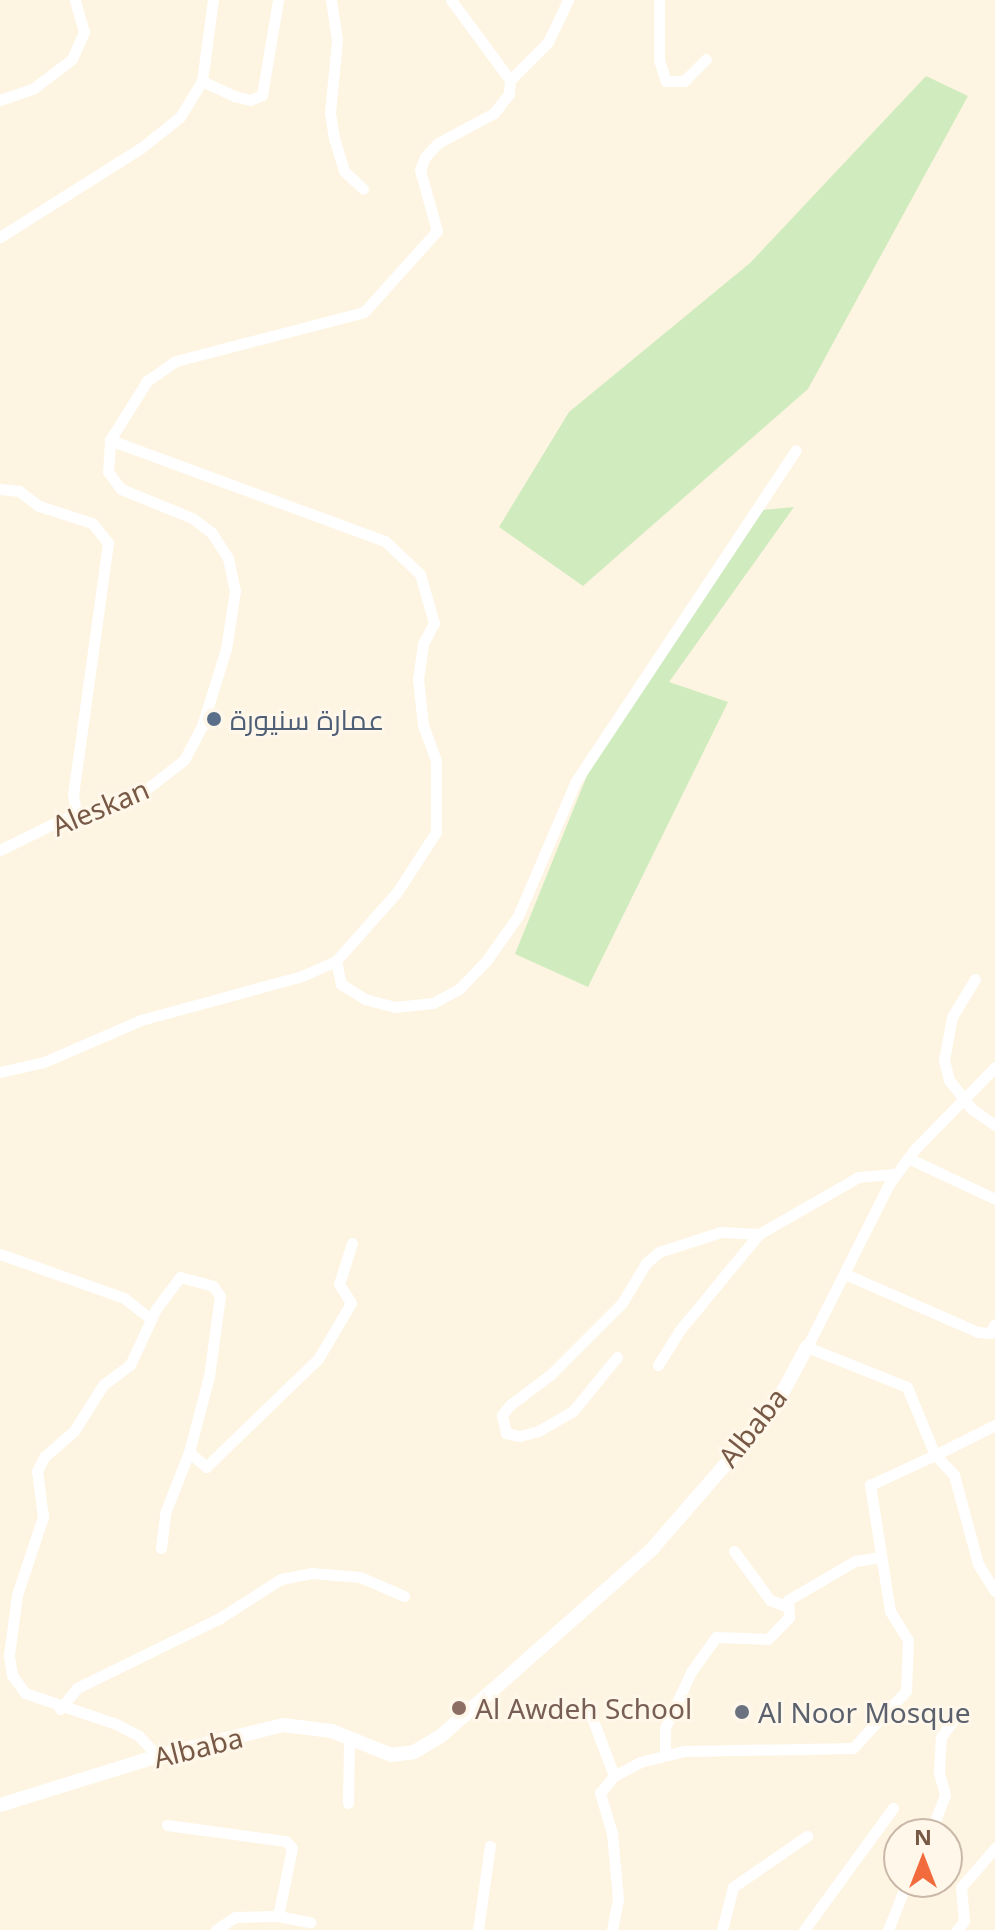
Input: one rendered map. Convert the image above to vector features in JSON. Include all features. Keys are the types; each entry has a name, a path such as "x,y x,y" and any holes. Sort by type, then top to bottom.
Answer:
{"street":[{"path":"0,100 55,76 72,59 84,32 75,0"},
{"path":"0,237 158,136 180,117 202,81 213,0"},
{"path":"202,81 250,100 262,95 278,0"},
{"path":"331,0 337,40 330,113 334,138 344,171 363,189"},
{"path":"0,1072 44,1062 141,1020 302,976 336,961 407,879 436,832 436,761 423,725 418,679 423,644 434,623 432,600 420,574 385,541 110,440 147,381 176,361 364,312 437,231 420,170 425,157 438,143 494,113 509,94 510,80 451,0"},
{"path":"510,80 548,42 568,0"},
{"path":"659,0 659,60 666,81 684,81 706,59"},
{"name":"Aleskan","path":"0,850 76,814 139,795 184,760 202,726 226,649 235,591 228,558 212,533 192,518 121,489 108,472 110,440"},
{"path":"336,961 341,984 365,999 395,1007 433,1003 459,989 486,961 518,916 576,781 796,450"},
{"path":"0,489 19,491 39,506 92,523 108,543 73,794 76,814"},
{"path":"975,979 952,1017 944,1060 949,1080 963,1098 995,1125"},
{"path":"995,1067 963,1098 896,1174 807,1347 907,1387 935,1455 954,1475 978,1564 995,1591"},
{"path":"908,1158 995,1199"},
{"path":"658,1365 679,1331 759,1234 858,1177 896,1174"},
{"path":"617,1357 573,1411 539,1431 519,1436 506,1433 502,1415 510,1405 550,1375 622,1303 646,1263 659,1252 721,1232 759,1234"},
{"path":"189,1452 206,1467 318,1359 351,1303 339,1284 352,1243"},
{"path":"0,1254 124,1298 151,1319"},
{"path":"845,1274 978,1332 990,1333 995,1324"},
{"path":"158,1756 139,1736 116,1724 60,1709 25,1693 12,1675 9,1655 17,1595 43,1517 37,1471 74,1431 103,1385 130,1365 151,1319 180,1277 218,1290 209,1376 189,1452 165,1513 161,1548"},
{"name":"Albaba","path":"0,1805 158,1756 283,1725 349,1738 391,1755 414,1752 442,1735 652,1549 773,1410 807,1347"},
{"path":"612,1930 618,1899 612,1833 600,1793 614,1776 665,1755 853,1748 906,1691 908,1640 890,1611 870,1485 995,1425"},
{"path":"734,1551 770,1600 788,1607"},
{"path":"665,1755 665,1728 691,1672 716,1637 768,1639 789,1617 788,1600 855,1561 879,1557"},
{"path":"60,1709 77,1688 220,1618 281,1579 311,1573 360,1577 404,1596"},
{"path":"591,1715 614,1776"},
{"path":"936,1818 945,1795 939,1772 941,1737 957,1715"},
{"path":"348,1803 349,1738"},
{"path":"804,1930 893,1808"},
{"path":"167,1825 286,1841 292,1848 278,1916"},
{"path":"722,1930 733,1887 807,1836"},
{"path":"478,1930 490,1846"},
{"path":"957,1930 964,1921 961,1887 995,1848"},
{"path":"888,1930 901,1898"},
{"path":"216,1930 235,1917 278,1916 310,1922"}],"green space":[{"path":"926,76 968,96 808,389 583,586 499,527 569,412 750,263"},
{"path":"794,507 669,682 728,702 588,987 515,954 605,731 751,511"}],"place":[{"name":"عمارة سنيورة","path":"214,719"},
{"name":"Al Awdeh School","path":"459,1708"},
{"name":"Al Noor Mosque","path":"742,1712"}]}
